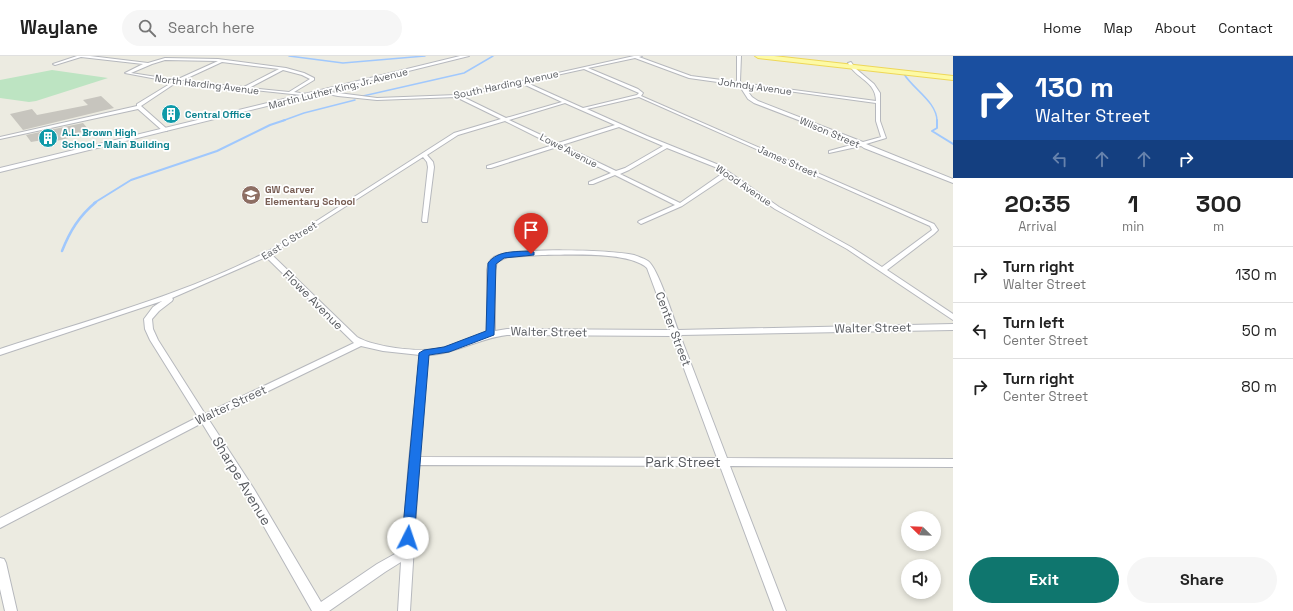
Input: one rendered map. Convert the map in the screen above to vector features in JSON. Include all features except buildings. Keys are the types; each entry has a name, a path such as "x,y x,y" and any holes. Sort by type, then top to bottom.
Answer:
{"main road":[{"name":"Martin Luther King, Jr. Avenue","path":"0,170 324,92 466,56"},
{"path":"758,56 953,76"},
{"path":"782,56 851,65"}],"street":[{"path":"55,64 81,56 150,64 168,59 221,62 282,69 307,75 313,79 291,92"},
{"path":"739,56 738,79 740,84"},
{"name":"South Harding Avenue","path":"324,92 377,99 457,96 519,81 637,57"},
{"name":"Johndy Avenue","path":"637,57 690,77 877,102"},
{"path":"0,138 139,107 144,102 175,82 221,62"},
{"name":"North Harding Avenue","path":"150,64 127,73 175,82 311,95"},
{"path":"830,152 884,138 878,121 877,90 851,65"},
{"name":"James Street","path":"584,68 638,90 641,93 639,96 932,225 934,230 932,234 882,271"},
{"path":"244,89 282,69"},
{"name":"Wood Avenue","path":"519,81 620,126 710,163 777,208 850,248 953,318"},
{"name":"Wilson Street","path":"740,84 750,98 756,102 953,181"},
{"name":"Lowe Avenue","path":"457,96 680,206"},
{"path":"583,109 639,96"},
{"name":"East C Street","path":"0,352 172,296 268,255 456,134 566,102"},
{"path":"139,107 165,130"},
{"path":"490,167 620,126"},
{"path":"592,183 616,174 667,146"},
{"path":"423,154 430,162 431,167 425,221"},
{"path":"641,222 680,206 727,173"},
{"name":"Center Street","path":"491,333 491,270 492,263 496,258 515,254 570,254 622,256 640,259 647,263 650,267 780,611"},
{"name":"Flowe Avenue","path":"268,255 337,324 361,343"},
{"name":"Sharpe Avenue","path":"172,296 148,319 149,329 250,492 318,611"},
{"name":"Walter Street","path":"0,524 203,418 361,343 381,348 424,353 446,350 491,333 674,333 953,327"},
{"path":"404,611 414,461 424,353"},
{"name":"Park Street","path":"414,461 953,463"},
{"path":"318,611 381,568 407,553"},
{"path":"0,563 11,611"}],"green space":[{"path":"52,70 108,78 36,101 29,102 0,98 0,80"}],"waterway":[{"path":"289,56 343,63 425,56"},
{"path":"363,96 464,73 493,56"},
{"path":"904,74 929,102 936,114 937,121"},
{"path":"282,121 304,113 355,100"},
{"path":"94,203 131,180 217,151 270,125 282,121"},
{"path":"937,121 937,128 932,131 953,144"},
{"path":"62,251 76,224 96,202"}],"place":[{"name":"Central Office","path":"171,114"},
{"name":"A.L. Brown High School - Main Building","path":"48,138"},
{"name":"GW Carver Elementary School","path":"251,195"}],"route":[{"path":"408,538 424,353 446,350 482,338 491,333 492,263 496,258 503,255 531,254"}]}
